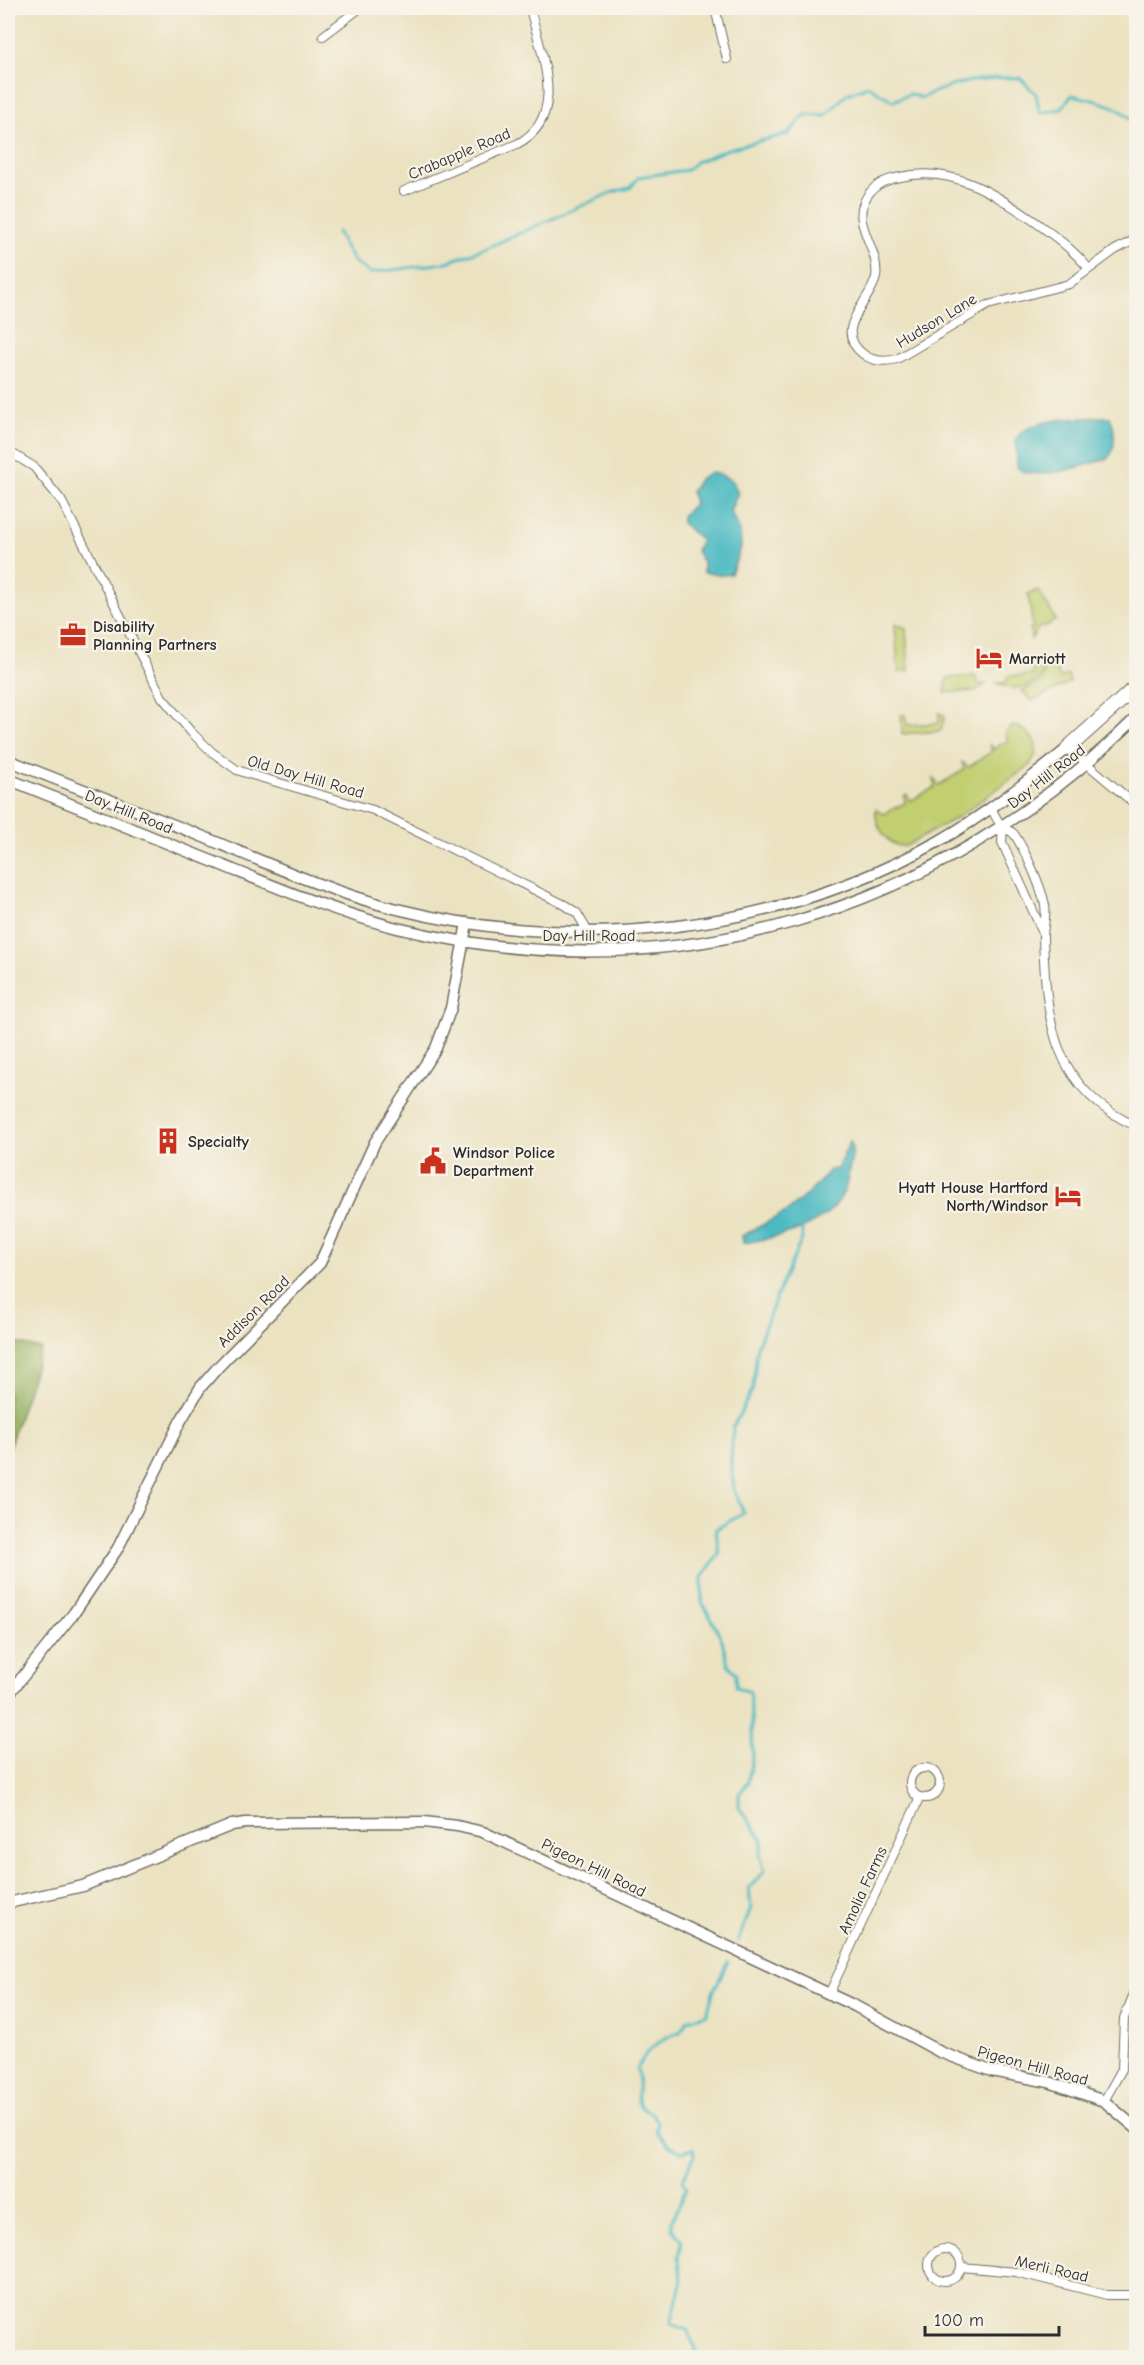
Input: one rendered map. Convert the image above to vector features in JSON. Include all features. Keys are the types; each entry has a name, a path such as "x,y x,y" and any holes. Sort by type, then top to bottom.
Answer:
{"highway":[{"path":"1068,748 1137,687"}],"main road":[{"name":"Day Hill Road","path":"8,778 310,901 395,928 465,942 524,949 588,952 650,949 755,932 805,919 898,884 1003,828 1088,764 1137,718"},
{"name":"Day Hill Road","path":"8,760 352,896 467,923 536,931 588,932 698,923 797,901 851,883 896,864 948,836 991,808 1068,748"},
{"path":"99,815 107,798"},
{"path":"797,901 805,919"},
{"name":"Addison Road","path":"8,1695 74,1614 118,1548 180,1422 200,1388 320,1263 375,1142 436,1048 451,1008 467,923"},
{"path":"698,923 701,942"},
{"name":"Pigeon Hill Road","path":"8,1903 83,1886 232,1825 245,1823 443,1823 483,1833 509,1843 735,1952 829,1994 963,2062 991,2071 1049,2082 1104,2101 1137,2128"}],"street":[{"path":"323,36 360,8"},
{"name":"Crabapple Road","path":"404,191 523,141 541,124 546,113 548,90 530,8"},
{"path":"715,8 726,60"},
{"name":"Hudson Lane","path":"1089,269 1066,244 976,184 953,177 929,174 891,179 874,187 862,208 862,223 874,253 876,273 870,291 854,315 851,327 853,341 870,358 886,362 897,359 988,305 1054,290 1069,284 1115,250 1137,239"},
{"name":"Old Day Hill Road","path":"8,451 34,467 60,500 162,697 191,732 212,752 237,770 252,776 357,804 436,840 565,905 577,913 588,932"},
{"path":"1068,748 1137,805"},
{"path":"991,808 1003,828 1015,836 1041,892 1046,915 1043,933 1050,1026 1064,1065 1078,1086 1095,1102 1114,1116 1137,1126"},
{"path":"1003,828 1002,842 1043,933"},
{"name":"Amolia Farms","path":"829,1994 920,1797"},
{"path":"1104,2101 1122,2069 1124,2018 1137,1989"},
{"path":"948,2250 956,2254 961,2267 954,2278 940,2280 930,2271 930,2261 935,2253 948,2250"},
{"name":"Merli Road","path":"961,2267 1016,2272 1107,2295 1137,2295"}],"green space":[{"path":"1038,590 1056,620 1044,627 1039,627 1031,639 1030,628 1033,628 1028,594"},
{"path":"895,624 906,628 909,671 898,672"},
{"path":"1059,659 1054,666 1061,678 1068,675 1070,682 1032,701 1022,691 1041,680 1047,666"},
{"path":"1043,666 1042,676 1025,686 1009,688 997,683 1007,682 1007,676 1033,675 1033,669"},
{"path":"976,676 977,683 986,684 975,691 945,693 947,678"},
{"path":"939,713 945,715 941,731 902,734 901,715 905,715 907,725 939,723"},
{"path":"1013,726 1027,732 1035,744 1036,754 1029,766 958,817 906,846 894,844 888,840 877,822 876,809 883,814 905,803 904,796 907,795 910,801 935,787 934,779 939,785 964,770 962,762 969,767 992,751 989,744 994,749 1008,740 1005,733"},
{"path":"8,1341 41,1349 8,1451"}],"water":[{"path":"1110,417 1114,439 1113,450 1108,459 1047,473 1024,472 1017,467 1016,439 1032,426 1058,420"},
{"path":"710,473 719,474 733,481 738,494 730,511 740,531 741,547 731,574 703,572 703,562 696,551 701,540 682,523 682,516 694,504 691,492 700,478"},
{"path":"850,1141 852,1155 848,1177 843,1193 835,1206 823,1217 792,1232 743,1243 742,1236 788,1211 830,1170 837,1169"}],"waterway":[{"path":"337,232 353,261 370,273 444,263 484,249 613,192 630,188 639,177 687,170 696,162 728,149 788,134 805,115 825,116 847,94 868,86 893,101 910,94 921,98 969,81 1020,78 1036,94 1040,113 1061,109 1072,95 1115,108 1123,112 1136,125"},
{"path":"738,1941 751,1908 749,1888 765,1871 760,1855 763,1840 739,1808 739,1794 748,1782 753,1754 750,1692 736,1687 736,1673 728,1664 721,1637 702,1602 702,1577 719,1554 716,1529 744,1513 734,1490 731,1461 733,1427 753,1389 757,1347 802,1239 802,1223"},
{"path":"698,2358 688,2330 671,2324 682,2280 678,2256 682,2240 672,2229 671,2220 687,2188 682,2181 695,2155 693,2149 682,2152 669,2146 656,2131 657,2122 652,2113 640,2106 638,2101 637,2069 654,2046 680,2032 688,2020 707,2014 713,1992 728,1962"}],"place":[{"name":"Disability Planning Partners","path":"73,635"},
{"name":"Marriott","path":"989,658"},
{"name":"Specialty","path":"168,1141"},
{"name":"Windsor Police Department","path":"433,1161"},
{"name":"Hyatt House Hartford North/Windsor","path":"1068,1196"}]}
